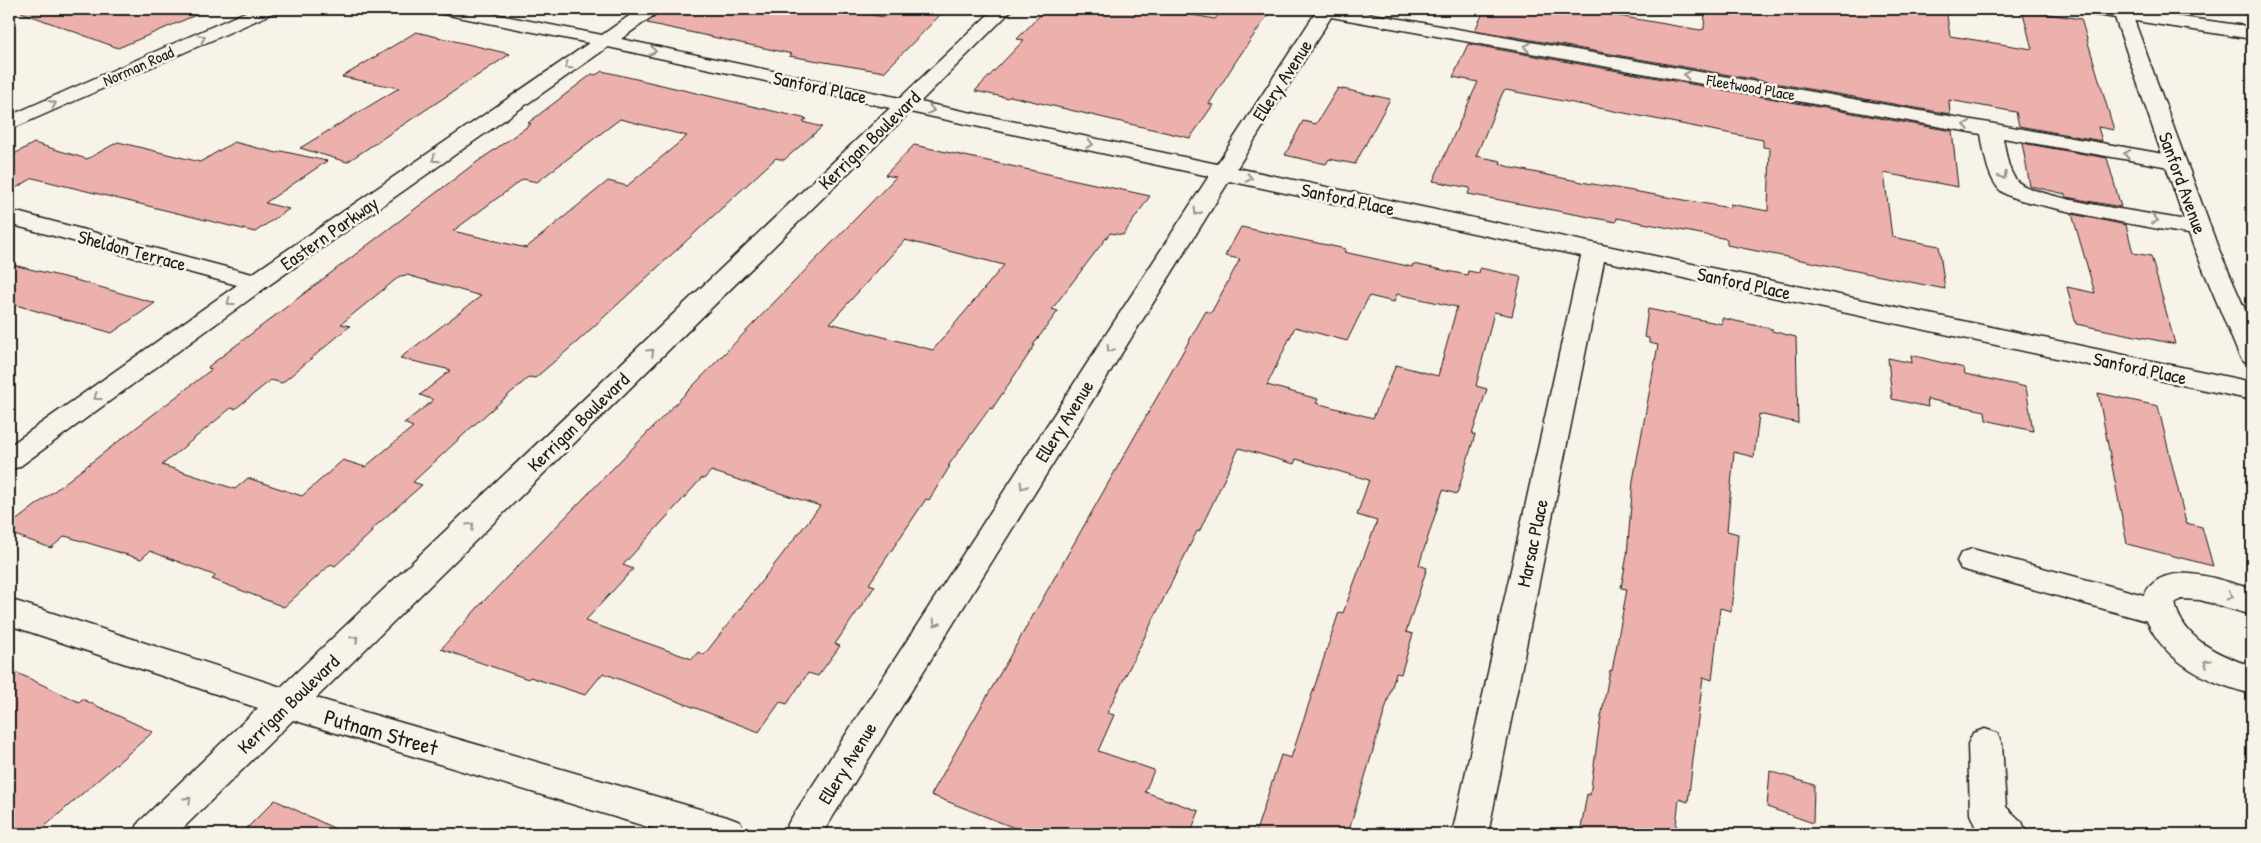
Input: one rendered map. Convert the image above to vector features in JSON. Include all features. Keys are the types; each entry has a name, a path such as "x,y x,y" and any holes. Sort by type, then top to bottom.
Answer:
{"street":[{"name":"Norman Road","path":"9,124 267,9"},
{"name":"Sanford Place","path":"443,9 605,41 2252,392"},
{"name":"Eastern Parkway","path":"9,460 256,283 652,9"},
{"name":"Kerrigan Boulevard","path":"152,834 1004,9"},
{"path":"2090,9 2122,11 2252,33"},
{"name":"Fleetwood Place","path":"1326,10 2175,162"},
{"name":"Ellery Avenue","path":"802,834 1326,10"},
{"name":"Sanford Avenue","path":"2122,11 2200,229 2252,355"},
{"path":"1990,129 1999,168 2008,186 2028,195 2081,208 2200,229"},
{"name":"Sheldon Terrace","path":"9,217 256,283"},
{"name":"Marsac Place","path":"1470,834 1594,252"},
{"path":"1972,561 2161,612"},
{"path":"2252,602 2200,588 2175,586 2158,599 2165,625 2184,648 2221,671 2252,680"},
{"name":"Putnam Street","path":"9,612 288,704 727,834"},
{"path":"1985,744 1988,814 2009,834"}],"building":[{"path":"21,9 210,9 118,48 21,12"},
{"path":"662,9 839,9 884,17 893,9 946,9 884,72 789,56 792,54 647,23"},
{"path":"1046,9 1160,9 1215,19 1223,9 1272,9 1236,61 1209,104 1213,105 1190,138 1010,96 1008,98 975,91 1024,40 1017,39"},
{"path":"1485,9 1578,9 1700,30 1704,29 1705,9 1946,9 1950,36 2032,49 2022,10 2081,19 2114,130 2098,127 2102,141 2019,126 2016,112 1949,100 1950,114 1475,30"},
{"path":"416,32 510,54 347,162 300,148 399,88 342,77"},
{"path":"1468,44 1952,131 1958,187 1884,173 1892,237 1939,246 1945,289 1727,245 1727,239 1617,218 1616,222 1468,194 1470,188 1433,181 1478,82 1453,77","holes":["1506,90 1763,140 1763,147 1770,148 1768,211 1730,204 1730,208 1587,183 1513,168 1500,164 1501,161 1476,156 1503,92"]},
{"path":"602,71 807,119 803,122 822,127 784,160 776,158 577,342 535,378 529,377 474,425 413,482 422,485 370,531 372,532 335,566 331,564 284,607 212,579 216,576 150,551 141,559 65,536 51,548 9,533 9,526 212,369 208,368 209,366 470,167 531,124 528,123 592,74 596,75","holes":["620,119 687,136 627,186 608,181 526,248 453,231 523,179 537,182","407,275 481,296 400,358 451,370 420,395 434,400 404,423 413,427 365,467 343,460 302,496 248,478 235,489 162,465 231,408 235,409 271,380 282,383 350,326 341,324 400,276"]},
{"path":"1338,88 1390,99 1355,164 1329,159 1326,164 1285,155 1303,121 1316,124"},
{"path":"118,142 200,162 234,142 277,153 281,151 327,161 265,203 289,209 255,232 33,178 9,192 9,157 34,143 87,159"},
{"path":"2022,143 2107,158 2121,207 2066,197 2065,194 2030,186"},
{"path":"914,145 1150,196 1123,235 1110,233 1052,309 1058,311 1033,345 1035,345 992,409 990,408 948,466 950,466 929,500 926,499 869,584 875,586 835,644 840,646 818,676 808,673 787,704 780,702 759,732 603,673 585,695 530,677 528,679 441,649 480,605 896,177 885,175","holes":["905,240 1004,265 933,350 830,323","711,471 820,506 704,655 698,652 692,659 585,621 633,569 623,565 702,478 704,479"]},
{"path":"2072,214 2126,225 2133,253 2151,256 2175,344 2076,324 2067,287 2095,293"},
{"path":"1241,227 1346,249 1344,252 1412,267 1413,264 1467,275 1468,271 1479,273 1480,268 1521,277 1512,316 1494,312 1476,386 1487,389 1472,434 1475,435 1457,494 1443,490 1419,565 1427,568 1406,632 1413,634 1401,674 1396,673 1348,834 1255,834 1281,755 1291,758 1339,612 1343,613 1377,521 1357,515 1369,480 1296,459 1294,464 1239,448 1199,532 1197,531 1107,713 1114,715 1098,751 1154,770 1145,792 1199,811 1190,834 1030,834 931,795 1206,311 1211,313 1240,259 1225,256","holes":["1397,294 1457,307 1438,376 1396,365 1373,418 1316,403 1318,399 1267,385 1295,327 1347,341 1369,296 1394,302"]},
{"path":"9,264 72,279 155,303 112,333 9,303"},
{"path":"1648,309 1722,324 1722,318 1772,329 1772,331 1796,337 1798,423 1759,414 1754,457 1734,452 1727,531 1738,534 1731,611 1720,608 1712,680 1703,677 1688,802 1679,799 1675,834 1580,834 1587,794 1590,795 1599,728 1627,589 1621,588 1627,555 1633,481 1658,345 1649,343 1649,338 1644,337"},
{"path":"1911,355 1964,368 1965,374 2026,387 2033,431 1986,420 1985,411 1927,399 1928,407 1892,399 1888,358 1912,363"},
{"path":"2098,393 2158,406 2186,523 2202,527 2213,566 2127,544"},
{"path":"9,669 79,702 82,699 153,732 36,834 9,834"},
{"path":"1770,771 1814,785 1813,823 1767,807"},
{"path":"275,800 346,834 241,834"}]}
